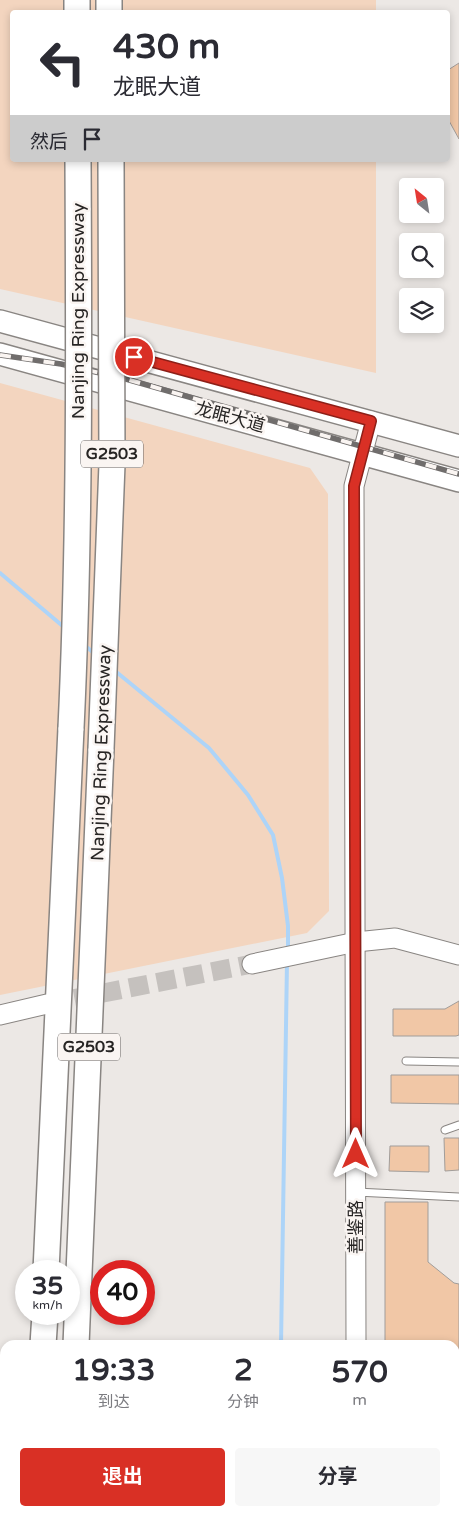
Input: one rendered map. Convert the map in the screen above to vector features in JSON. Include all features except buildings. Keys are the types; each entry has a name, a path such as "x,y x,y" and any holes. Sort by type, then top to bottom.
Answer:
{"highway":[{"name":"Nanjing Ring Expressway","path":"47,1260 77,600 79,457 78,162"},
{"name":"Nanjing Ring Expressway","path":"76,1340 112,464 111,162"},
{"path":"43,1340 44,1325"}],"main road":[{"name":"龙眠大道","path":"2,321 459,446"},
{"name":"龙眠大道","path":"0,354 459,481"}],"street":[{"name":"善鉴路","path":"356,1340 354,486 371,421"},
{"path":"252,964 356,942 395,938 459,955"},
{"path":"0,1014 47,1004"}],"lane":[{"path":"406,1061 459,1062"},
{"path":"445,1130 459,1125"},
{"path":"356,1192 459,1197"}],"shaded area":[{"path":"0,0 376,0 376,10 10,10 10,162 376,162 376,373 0,289"},
{"path":"0,383 310,468 328,494 329,911 307,933 0,995"}],"waterway":[{"path":"0,573 65,628"},
{"path":"83,644 95,654"},
{"path":"114,670 209,748 248,795 273,835 282,878 288,926 288,950"},
{"path":"281,1340 287,962"}],"tunnel":[{"path":"47,1004 252,964"}],"railway":[{"path":"0,355 61,364 126,379 459,474"}],"route":[{"path":"134,357 371,421 354,486 356,1154"}]}
